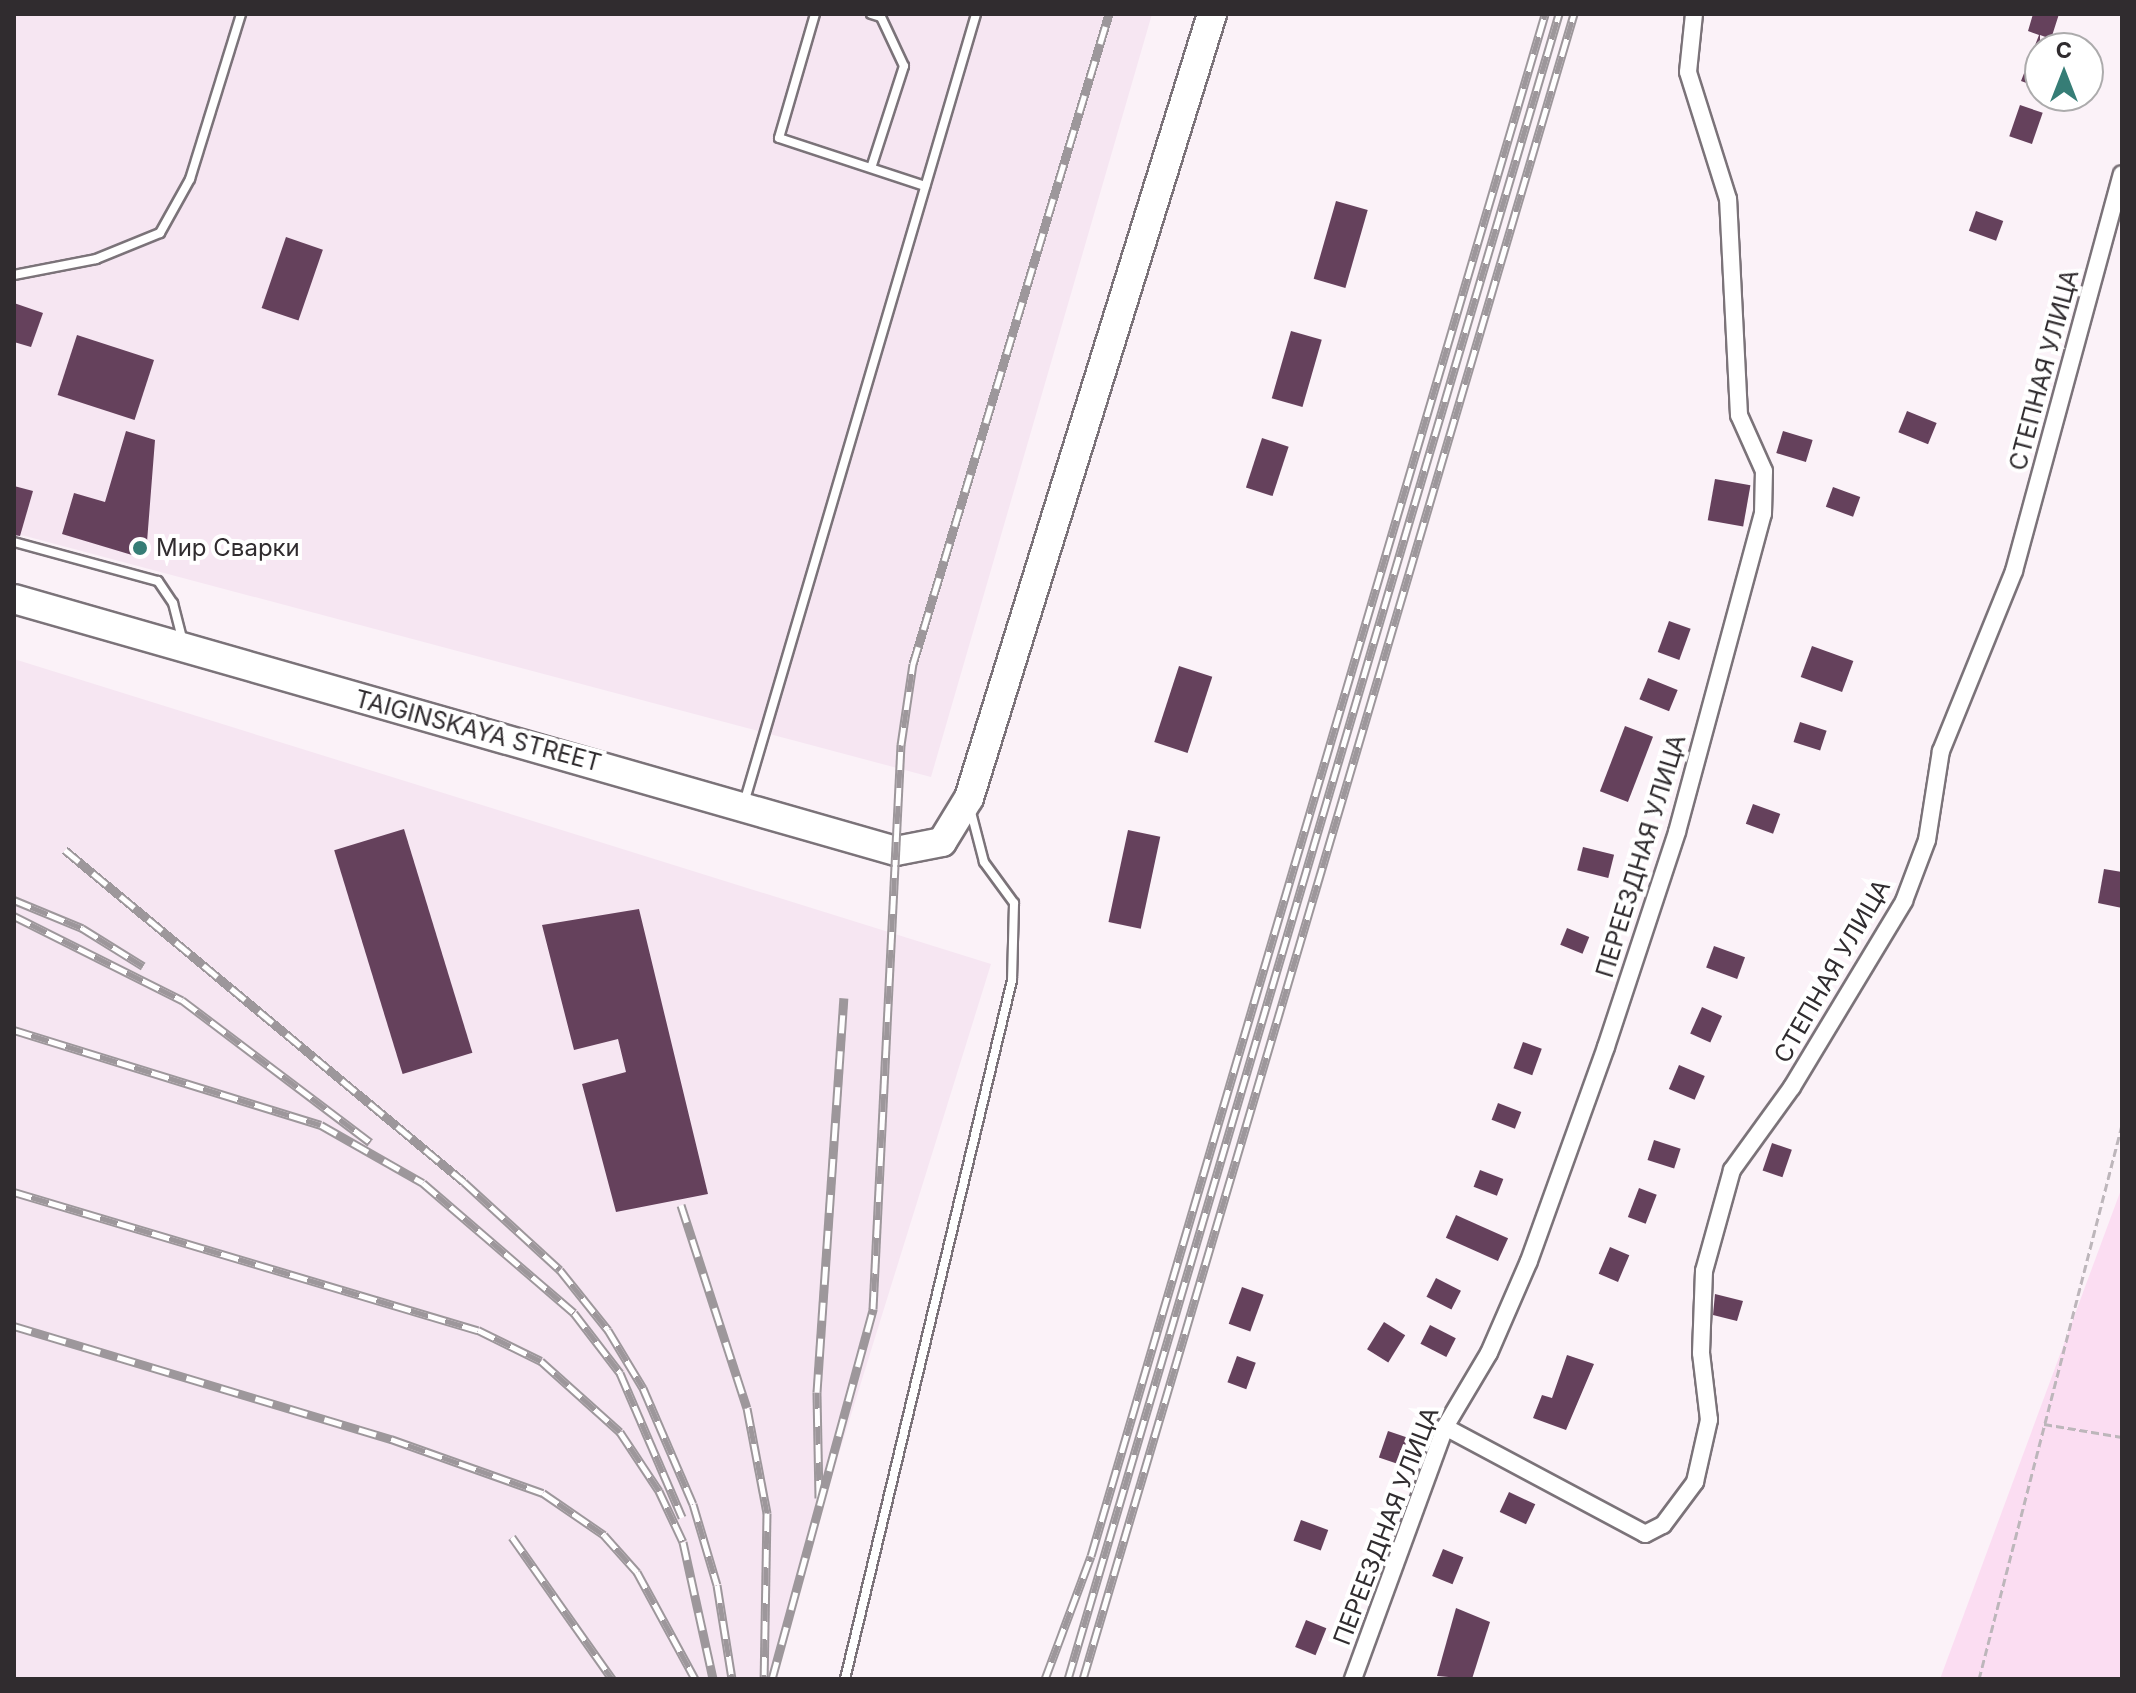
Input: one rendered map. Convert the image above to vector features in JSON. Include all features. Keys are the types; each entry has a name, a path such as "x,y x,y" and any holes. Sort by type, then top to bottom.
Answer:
{"highway":[{"path":"969,798 1212,14"},
{"name":"TAIGINSKAYA STREET","path":"14,599 185,651 744,803 896,851 942,842 969,798"}],"street":[{"name":"ПЕРЕЕЗДНАЯ УЛИЦА","path":"1353,1679 1445,1427 1489,1353 1529,1261 1606,1047 1677,832 1763,514 1764,471 1739,415 1728,199 1688,72 1694,14"},
{"name":"СТЕПНАЯ УЛИЦА","path":"1445,1427 1645,1534 1680,1504 1706,1452 1704,1271 1732,1170 1792,1087 1904,901 1927,840 1941,751 2014,571 2122,174"}],"lane":[{"path":"14,275 96,259 160,233 190,179 241,14"},
{"path":"815,14 779,138 925,186"},
{"path":"871,14 881,17 904,66 871,168"},
{"path":"744,803 976,14"},
{"path":"14,542 158,581 173,603 185,651"},
{"path":"845,1679 1012,980 1014,903 974,838 969,798"}],"path":[{"path":"1979,1679 2122,1125"},
{"path":"2044,1424 2122,1437"}],"shaded area":[{"path":"14,14 1152,14 931,777 14,533"},
{"path":"14,659 991,964 769,1679 14,1679"},
{"path":"2122,1187 2122,1679 1940,1679"}],"building":[{"path":"2033,14 2059,14 2053,32 2028,31"},
{"path":"2020,105 2024,106 2024,112 2043,113 2032,144 2009,136"},
{"path":"1336,201 1368,210 1345,288 1314,279"},
{"path":"1976,211 2003,221 1996,241 1969,231"},
{"path":"286,237 323,250 298,321 262,308"},
{"path":"14,303 43,313 31,347 14,342"},
{"path":"1291,331 1322,340 1302,407 1272,398"},
{"path":"77,335 154,360 135,420 58,395"},
{"path":"1907,411 1937,423 1928,444 1898,432"},
{"path":"126,431 155,440 147,542 132,555 62,534 74,493 105,502"},
{"path":"1783,431 1813,440 1806,462 1776,453"},
{"path":"1262,438 1289,447 1273,496 1246,487"},
{"path":"1715,479 1750,485 1743,527 1708,520"},
{"path":"14,486 33,491 20,536 14,535"},
{"path":"1833,487 1860,497 1853,517 1826,507"},
{"path":"1669,621 1691,629 1679,660 1658,652"},
{"path":"1812,646 1853,661 1842,692 1801,677"},
{"path":"1179,666 1212,677 1188,753 1154,742"},
{"path":"1648,678 1678,690 1669,711 1639,699"},
{"path":"1800,722 1827,731 1820,751 1794,742"},
{"path":"1625,726 1653,737 1628,802 1600,791"},
{"path":"1753,804 1780,814 1773,834 1746,824"},
{"path":"404,829 472,1053 403,1074 334,850"},
{"path":"1128,830 1160,837 1141,929 1108,922"},
{"path":"1583,847 1614,855 1608,878 1577,870"},
{"path":"2104,869 2122,872 2122,908 2098,903"},
{"path":"639,909 708,1194 616,1212 582,1084 626,1072 618,1039 574,1050 542,925"},
{"path":"1567,928 1589,937 1583,954 1560,945"},
{"path":"1714,946 1745,957 1737,979 1706,968"},
{"path":"1702,1007 1722,1016 1710,1042 1690,1033"},
{"path":"1523,1042 1542,1049 1532,1075 1513,1068"},
{"path":"1679,1065 1705,1076 1695,1100 1669,1089"},
{"path":"1498,1103 1521,1112 1515,1129 1492,1120"},
{"path":"1654,1140 1681,1149 1674,1169 1648,1160"},
{"path":"1772,1143 1792,1150 1782,1177 1763,1170"},
{"path":"1480,1170 1503,1179 1497,1196 1474,1187"},
{"path":"1639,1188 1657,1195 1646,1224 1628,1217"},
{"path":"1456,1215 1508,1238 1498,1261 1446,1238"},
{"path":"1610,1247 1629,1255 1618,1282 1599,1274"},
{"path":"1436,1278 1461,1291 1451,1309 1426,1297"},
{"path":"1242,1287 1264,1295 1250,1332 1229,1324"},
{"path":"1715,1294 1743,1301 1737,1321 1713,1315"},
{"path":"1384,1322 1405,1335 1388,1362 1367,1349"},
{"path":"1430,1325 1456,1338 1446,1357 1420,1344"},
{"path":"1567,1355 1594,1364 1566,1430 1533,1418 1542,1395 1552,1398"},
{"path":"1237,1356 1256,1363 1246,1389 1227,1382"},
{"path":"1388,1431 1408,1438 1399,1464 1379,1457"},
{"path":"1509,1492 1535,1504 1526,1524 1500,1512"},
{"path":"1301,1520 1328,1530 1321,1551 1293,1541"},
{"path":"1443,1549 1463,1557 1453,1584 1432,1576"},
{"path":"1456,1608 1490,1622 1472,1679 1437,1676"},
{"path":"1306,1620 1326,1628 1316,1655 1295,1647"}],"railway":[{"path":"772,1679 873,1309 901,745 913,664 1109,14"},
{"path":"1045,1679 1091,1556 1545,14"},
{"path":"1068,1679 1559,14"},
{"path":"1083,1679 1574,14"},
{"path":"65,850 464,1182 560,1270 608,1330 643,1388 693,1504 717,1585 732,1679"},
{"path":"14,900 82,928 143,966"},
{"path":"14,916 182,1000 370,1142"},
{"path":"819,1498 817,1392 844,998"},
{"path":"14,1030 321,1125 423,1183 574,1313 620,1373 682,1517"},
{"path":"14,1192 478,1330 541,1361 620,1432 659,1491 683,1542 713,1679"},
{"path":"681,1205 747,1408 767,1513 764,1679"},
{"path":"14,1326 391,1439 543,1493 604,1535 637,1572 695,1679"},
{"path":"512,1537 612,1679"}],"place":[{"name":"Мир Сварки","path":"140,548"}]}
